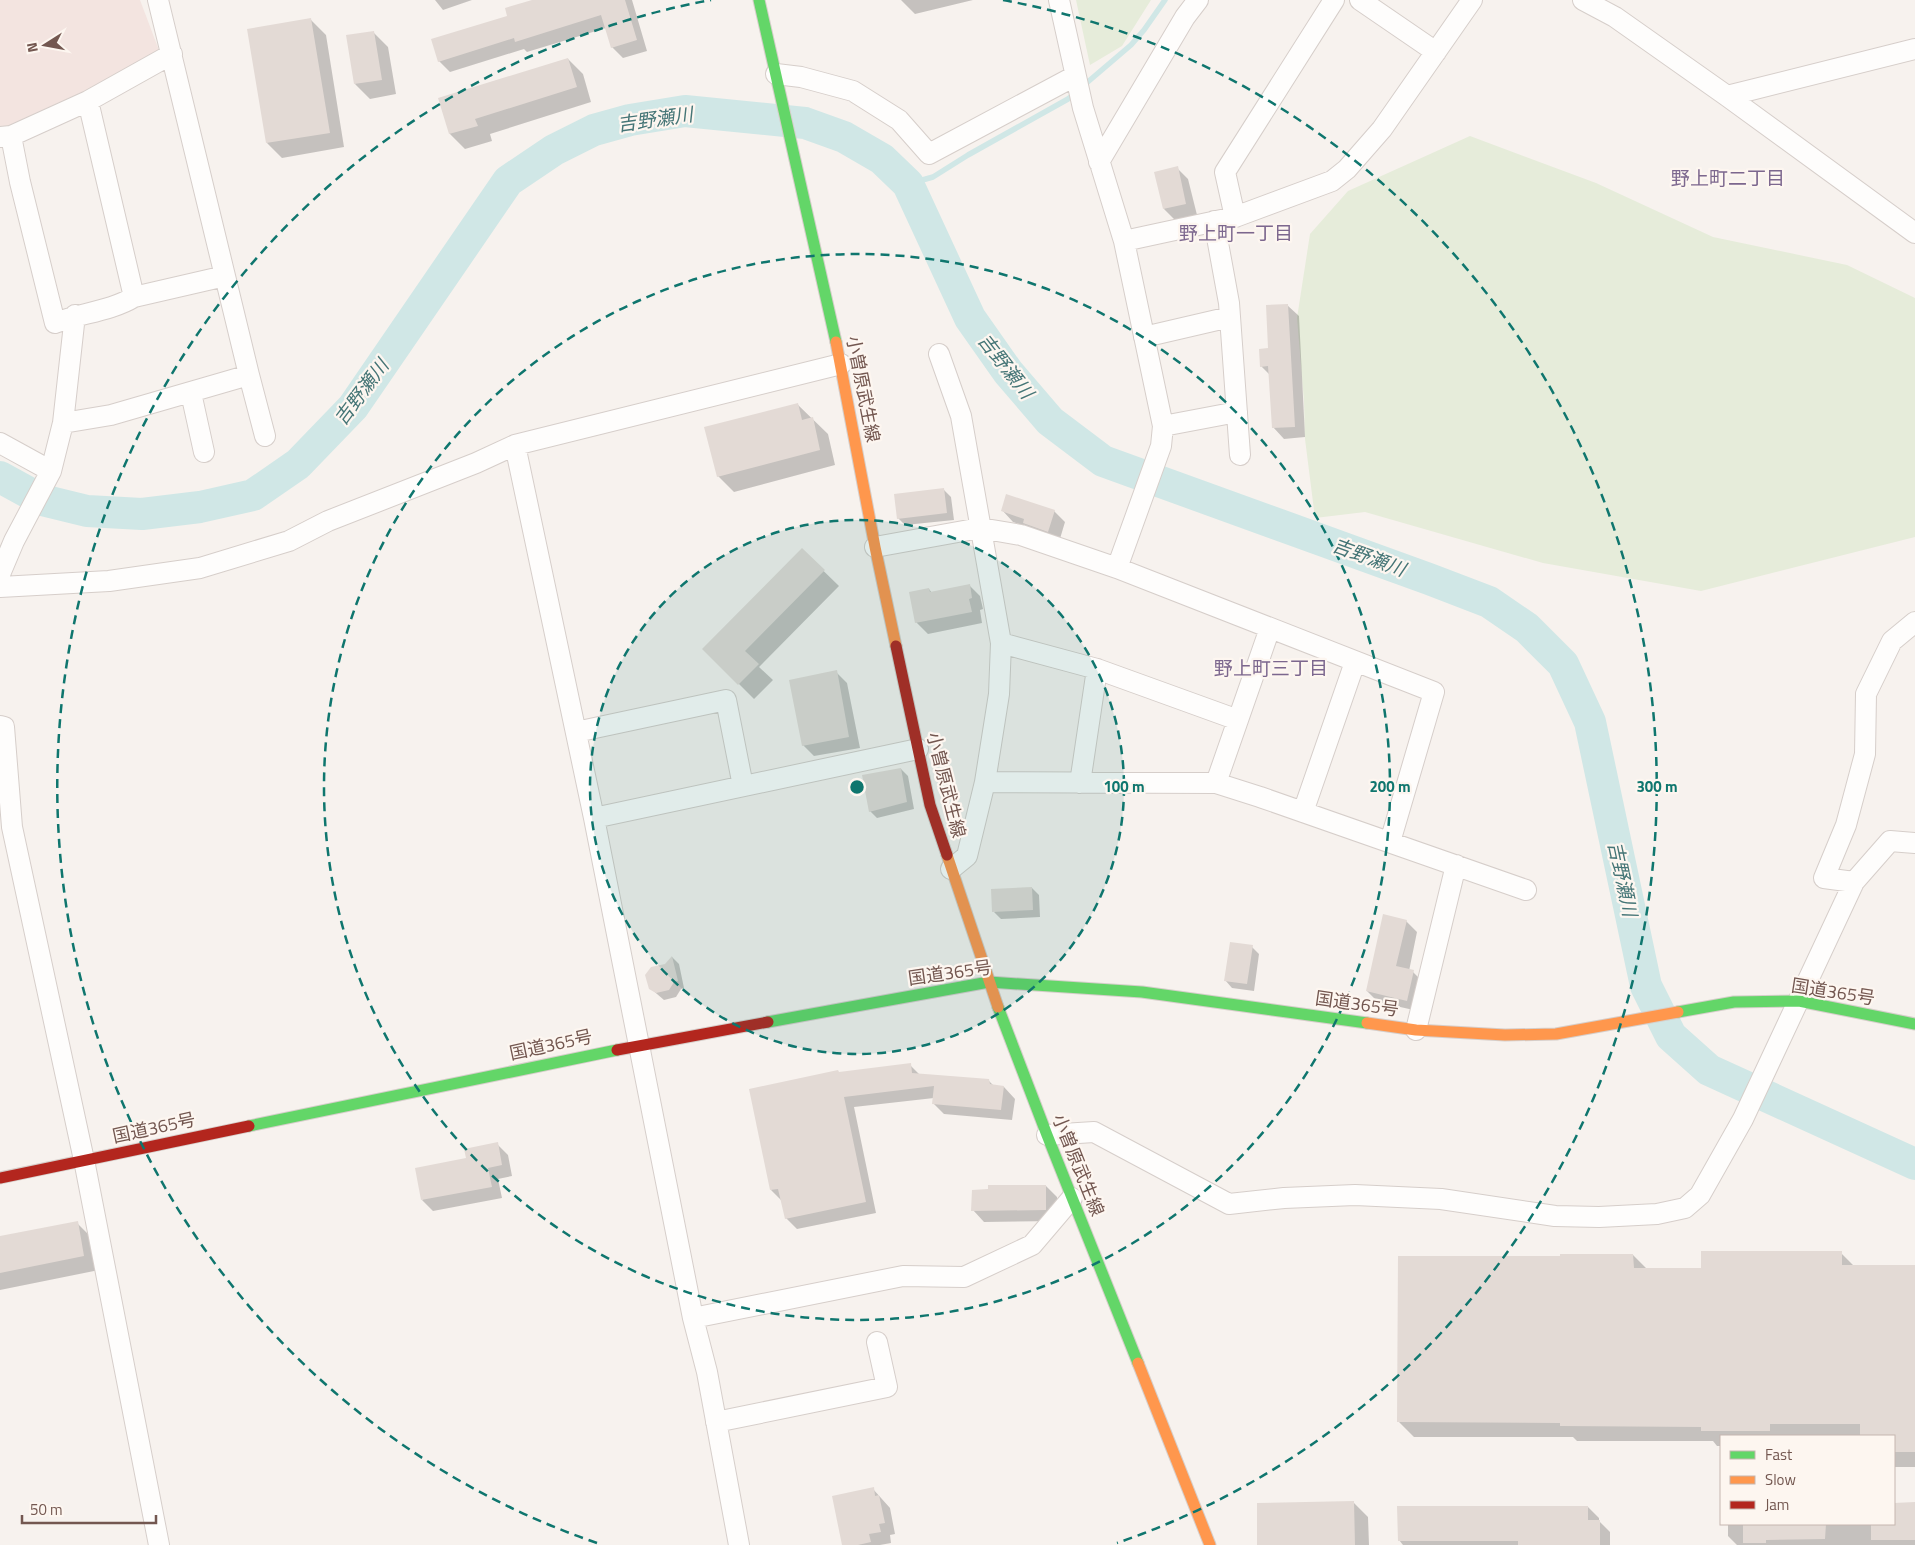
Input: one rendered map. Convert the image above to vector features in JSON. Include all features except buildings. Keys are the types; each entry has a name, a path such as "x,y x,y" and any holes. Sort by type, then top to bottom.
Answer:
{"main road":[{"name":"小曽原武生線","path":"759,0 841,364 875,546 930,804 989,982 1047,1135 1210,1545"},
{"name":"国道365号","path":"0,1178 640,1045 989,982 1142,992 1416,1030 1505,1035 1556,1034 1734,1002 1799,1002 1915,1024"}],"street":[{"path":"158,0 265,436"},
{"path":"1059,0 1082,108 1124,241 1162,436 1117,568"},
{"path":"1099,162 1185,17 1198,0"},
{"path":"1235,217 1225,172 1334,0"},
{"path":"1360,0 1436,52"},
{"path":"1124,241 1235,217 1332,181 1347,169 1382,129 1472,0"},
{"path":"1583,0 1615,17 1915,233"},
{"path":"1726,96 1915,49"},
{"path":"172,54 88,101 5,136 20,182 55,323 75,315 122,305 134,297 225,276"},
{"path":"777,79 801,77 853,91 899,120 929,154 1076,76"},
{"path":"88,101 134,297"},
{"path":"1214,221 1230,302 1240,455"},
{"path":"0,574 14,540 51,471 63,423 75,315"},
{"path":"1144,337 1230,317"},
{"path":"939,354 961,416 1000,643 998,694 985,782 968,856 951,869"},
{"path":"0,587 109,581 200,568 289,541 328,521 476,463 515,445 841,364"},
{"path":"63,423 111,415 191,393 249,374"},
{"path":"191,393 204,452"},
{"path":"1162,436 1237,412"},
{"path":"0,443 51,471"},
{"path":"515,445 594,818 693,1318 716,1422 739,1545"},
{"path":"875,546 980,528 1021,535 1117,568 1434,692 1390,842"},
{"path":"1854,882 1824,878 1846,825 1865,754 1866,694 1892,640 1915,622"},
{"path":"1216,783 1270,628"},
{"path":"1000,643 1097,669 1238,720"},
{"path":"1303,812 1355,662"},
{"path":"1080,783 1097,669"},
{"path":"576,732 726,700 743,786"},
{"path":"0,726 4,727 12,827 84,1160 159,1545"},
{"path":"594,818 918,749"},
{"path":"985,782 1216,783 1526,890"},
{"path":"1047,1135 1094,1132 1229,1204 1284,1198 1355,1195 1441,1198 1555,1216 1600,1217 1657,1214 1686,1208 1700,1195 1743,1119 1854,882 1890,841 1915,843"},
{"path":"1416,1030 1456,865"},
{"path":"693,1318 903,1276 964,1277 1032,1245 1072,1198"},
{"path":"716,1422 888,1386 877,1342"}],"shaded area":[{"path":"0,0 140,0 160,53 23,124 0,130"}],"green space":[{"path":"1076,0 1151,0 1122,46 1090,65"},
{"path":"1470,136 1596,183 1713,237 1847,265 1915,298 1915,537 1701,591 1543,563 1365,512 1315,518 1305,439 1304,401 1297,318 1310,234 1348,191"}],"waterway":[{"path":"1083,86 1131,45 1165,0"},
{"path":"908,184 933,177 968,155 1068,99 1076,92"},
{"name":"吉野瀬川","path":"0,477 42,500 87,511 142,514 200,507 253,495 298,464 353,407 508,181 554,150 594,130 630,120 685,111 805,123 844,137 882,159 908,184 970,318 1008,372 1050,421 1103,461 1489,602 1527,628 1563,664 1590,722 1646,986 1671,1036 1709,1070 1915,1164"}],"traffic: fast":[{"path":"759,0 836,342"},
{"path":"768,1022 989,982 1142,992 1367,1023"},
{"path":"1678,1012 1734,1002 1799,1001 1915,1024"},
{"path":"998,1007 1138,1363"},
{"path":"249,1126 617,1050"}],"traffic: slow":[{"path":"836,342 896,646"},
{"path":"947,855 998,1007"},
{"path":"1367,1023 1416,1030 1505,1035 1556,1034 1678,1012"},
{"path":"1138,1363 1210,1545"}],"traffic: jam":[{"path":"896,646 930,805 947,855"},
{"path":"617,1050 768,1022"},
{"path":"0,1178 249,1126"}],"district":[{"name":"野上町二丁目","path":"1728,178"},
{"name":"野上町一丁目","path":"1236,233"},
{"name":"野上町三丁目","path":"1271,668"}]}
